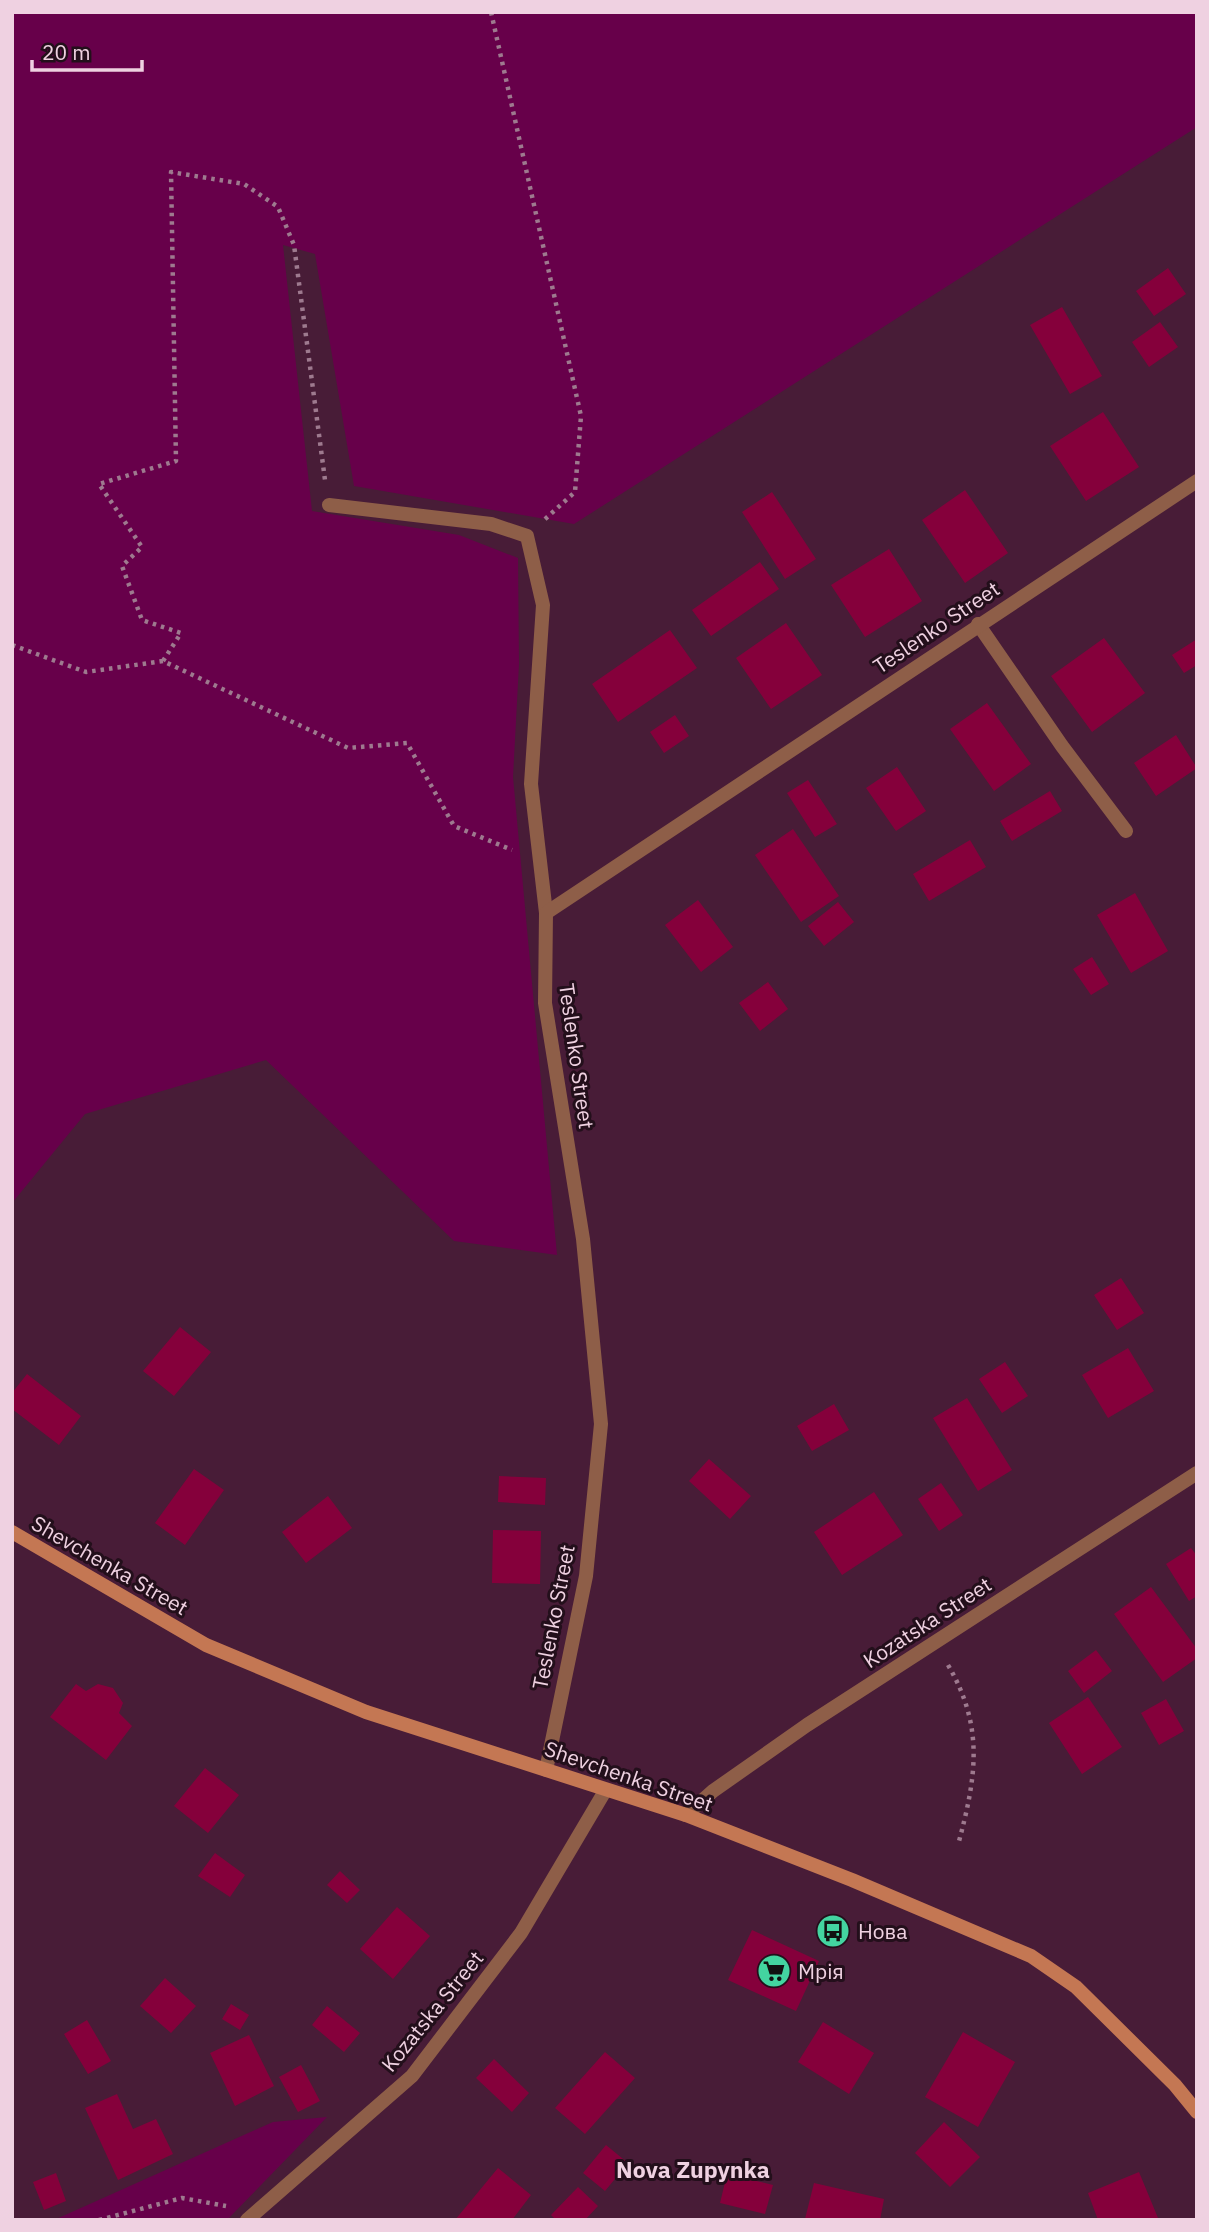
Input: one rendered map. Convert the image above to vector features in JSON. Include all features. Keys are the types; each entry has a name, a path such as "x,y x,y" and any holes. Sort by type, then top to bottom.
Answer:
{"street":[{"name":"Teslenko Street","path":"546,1769 586,1576 601,1424 583,1239 545,1003 546,913 1197,481"},
{"path":"329,505 491,524 527,536 543,605 531,784 546,913"},
{"path":"978,624 1062,746 1126,831"},
{"name":"Kozatska Street","path":"687,1815 713,1791 807,1725 1197,1473"},
{"name":"Shevchenka Street","path":"12,1532 206,1645 366,1712 546,1769 605,1791 687,1815 852,1880 1031,1956 1076,1987 1175,2085 1197,2112"},
{"name":"Kozatska Street","path":"251,2216 412,2076 521,1933 605,1791"}],"path":[{"path":"491,12 581,416 575,492 527,536"},
{"path":"163,661 181,633 142,620 121,566 142,547 99,484 176,461 171,172 244,184 278,207 294,245 329,505"},
{"path":"12,645 86,672 163,661 348,748 407,743 454,826 539,861"},
{"path":"930,1644 949,1667 973,1723 973,1789 958,1845"},
{"path":"99,2220 182,2198 251,2216"}],"shaded area":[{"path":"12,12 1197,12 1197,127 574,524 354,486 315,254 283,245 312,511 459,535 518,558 519,664 513,777 557,1255 454,1241 266,1060 85,1114 12,1203"},
{"path":"327,2117 227,2220 54,2220 273,2122"}],"building":[{"path":"1168,268 1186,294 1154,316 1136,291"},
{"path":"1062,307 1102,376 1070,394 1030,325"},
{"path":"1160,322 1178,347 1149,367 1132,342"},
{"path":"1103,412 1139,467 1086,501 1050,446"},
{"path":"965,490 1008,553 965,583 922,520"},
{"path":"772,492 816,559 785,579 742,512"},
{"path":"889,549 922,601 865,637 831,585"},
{"path":"760,562 779,589 711,636 692,610"},
{"path":"786,623 822,675 771,709 736,658"},
{"path":"670,630 697,668 618,722 592,684"},
{"path":"1104,638 1145,693 1092,732 1051,676"},
{"path":"1197,639 1197,665 1184,673 1172,655"},
{"path":"987,703 1031,764 994,791 950,729"},
{"path":"675,715 689,736 664,753 650,732"},
{"path":"1176,735 1197,768 1156,796 1134,763"},
{"path":"897,767 926,811 896,831 866,788"},
{"path":"808,780 837,824 815,837 787,793"},
{"path":"1050,791 1062,811 1012,841 1000,821"},
{"path":"793,829 839,896 801,922 755,855"},
{"path":"970,840 986,867 929,901 913,874"},
{"path":"1135,893 1168,951 1131,973 1097,915"},
{"path":"698,900 733,947 701,972 665,925"},
{"path":"838,902 854,922 824,946 808,926"},
{"path":"1092,957 1109,984 1091,995 1073,969"},
{"path":"768,982 788,1009 760,1031 739,1003"},
{"path":"1121,1278 1144,1313 1117,1330 1094,1295"},
{"path":"180,1327 211,1352 174,1396 143,1371"},
{"path":"1128,1348 1154,1391 1108,1418 1082,1375"},
{"path":"1005,1362 1028,1396 1002,1413 979,1379"},
{"path":"27,1374 81,1416 59,1445 12,1409 12,1393"},
{"path":"967,1398 1012,1470 978,1491 933,1418"},
{"path":"834,1404 849,1430 812,1451 797,1426"},
{"path":"709,1459 751,1496 730,1519 689,1481"},
{"path":"194,1469 224,1490 185,1545 155,1523"},
{"path":"499,1476 546,1478 545,1505 498,1502"},
{"path":"941,1483 963,1515 939,1531 918,1499"},
{"path":"874,1492 903,1535 842,1575 814,1532"},
{"path":"328,1496 352,1528 306,1563 282,1532"},
{"path":"493,1530 541,1531 540,1584 492,1583"},
{"path":"1191,1548 1197,1556 1197,1596 1189,1601 1166,1564"},
{"path":"1151,1587 1197,1649 1197,1658 1163,1682 1114,1614"},
{"path":"1096,1650 1112,1671 1084,1693 1068,1671"},
{"path":"76,1684 86,1691 98,1684 113,1688 123,1703 119,1713 132,1726 106,1760 50,1717"},
{"path":"1088,1697 1122,1747 1082,1774 1049,1723"},
{"path":"1166,1699 1184,1731 1159,1745 1141,1713"},
{"path":"205,1768 239,1795 208,1833 174,1806"},
{"path":"215,1853 245,1875 230,1897 198,1876"},
{"path":"340,1871 360,1890 347,1903 327,1885"},
{"path":"397,1907 430,1936 393,1979 360,1949"},
{"name":"Мрія","path":"752,1930 819,1961 796,2011 728,1980"},
{"path":"165,1978 196,2006 171,2033 140,2006"},
{"path":"231,2004 249,2015 240,2030 222,2019"},
{"path":"327,2006 360,2033 344,2052 312,2025"},
{"path":"87,2020 111,2061 88,2074 64,2034"},
{"path":"823,2022 874,2053 849,2094 798,2062"},
{"path":"963,2032 1015,2062 978,2127 925,2097"},
{"path":"249,2035 274,2086 235,2106 210,2053"},
{"path":"605,2052 635,2078 585,2134 555,2108"},
{"path":"494,2059 529,2093 512,2112 476,2078"},
{"path":"301,2065 320,2101 298,2112 279,2077"},
{"path":"117,2094 133,2129 156,2119 173,2154 118,2180 85,2108"},
{"path":"944,2122 980,2157 950,2187 915,2153"},
{"path":"606,2145 628,2163 605,2191 583,2173"},
{"path":"498,2168 531,2195 512,2220 455,2220"},
{"path":"1139,2172 1158,2218 1098,2220 1088,2193"},
{"path":"56,2173 66,2201 44,2210 33,2182"},
{"path":"727,2174 773,2185 765,2214 720,2203"},
{"path":"814,2183 884,2199 880,2220 805,2219"},
{"path":"578,2187 598,2206 585,2220 556,2220 551,2215"}],"place":[{"name":"Нова","path":"833,1931"},
{"name":"Мрія","path":"774,1971"}],"district":[{"name":"Nova Zupynka","path":"693,2169"}]}
